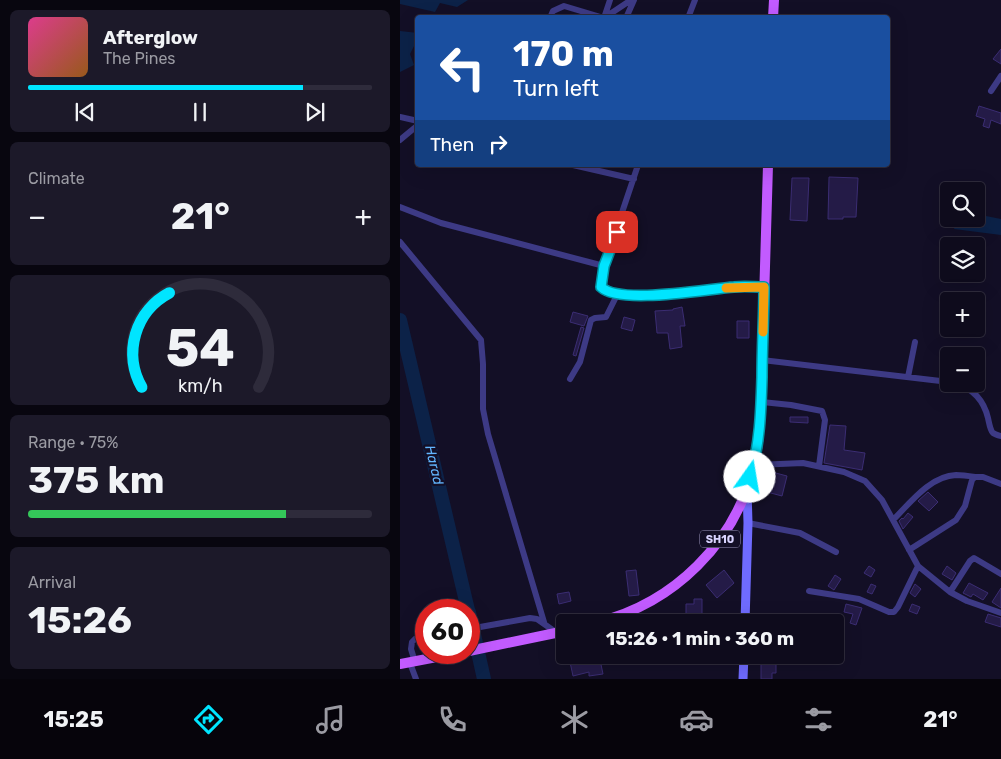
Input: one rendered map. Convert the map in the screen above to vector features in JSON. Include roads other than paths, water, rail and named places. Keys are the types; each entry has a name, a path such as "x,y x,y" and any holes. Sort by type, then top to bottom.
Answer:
{"main road":[{"path":"774,0 774,15"},
{"name":"SH10","path":"626,614 646,605 675,586 707,557 726,531 747,489 754,465 762,399 768,167"},
{"path":"480,649 556,633"}],"street":[{"path":"574,8 576,0"},
{"path":"605,15 610,0"},
{"path":"609,15 632,0"},
{"path":"627,15 632,0"},
{"path":"689,15 695,0"},
{"path":"552,15 558,8 564,6 595,15"},
{"path":"991,91 1001,76"},
{"path":"400,117 415,120"},
{"path":"400,140 415,128"},
{"path":"582,167 634,179"},
{"path":"637,167 604,266 601,287 604,290 618,295 643,296 736,287 764,287"},
{"path":"400,207 441,223 604,266"},
{"path":"400,242 481,340 484,364 482,409 544,622"},
{"path":"570,379 580,362 591,320 606,317 618,295"},
{"path":"908,377 915,342"},
{"path":"762,360 940,381"},
{"path":"973,392 987,413 991,430 993,433 1001,436"},
{"path":"762,399 822,411 825,420 819,466"},
{"path":"754,465 803,463 844,472 865,480 882,500 918,566 950,592 967,601 1001,613"},
{"path":"893,520 925,488 936,480 956,475 983,477 1001,484"},
{"path":"910,550 956,520 965,506 972,480 975,477"},
{"path":"745,614 747,489"},
{"path":"748,523 800,533 836,552"},
{"path":"950,592 970,561 974,558 1001,574"},
{"path":"809,591 859,599 889,612 894,612 918,566"},
{"path":"480,627 530,618 537,619 556,629"},
{"path":"415,639 412,642 411,650 416,679"},
{"path":"743,679 744,664"}],"water":[{"path":"400,0 468,0 457,7 440,3 435,12 400,4"},
{"path":"400,31 415,33 415,44 410,54 414,65 400,72"},
{"path":"985,216 1001,219 1001,235 954,229 955,227 985,227"}],"waterway":[{"name":"Harad","path":"400,320 465,599"},
{"name":"Harad","path":"480,661 484,679"}]}
